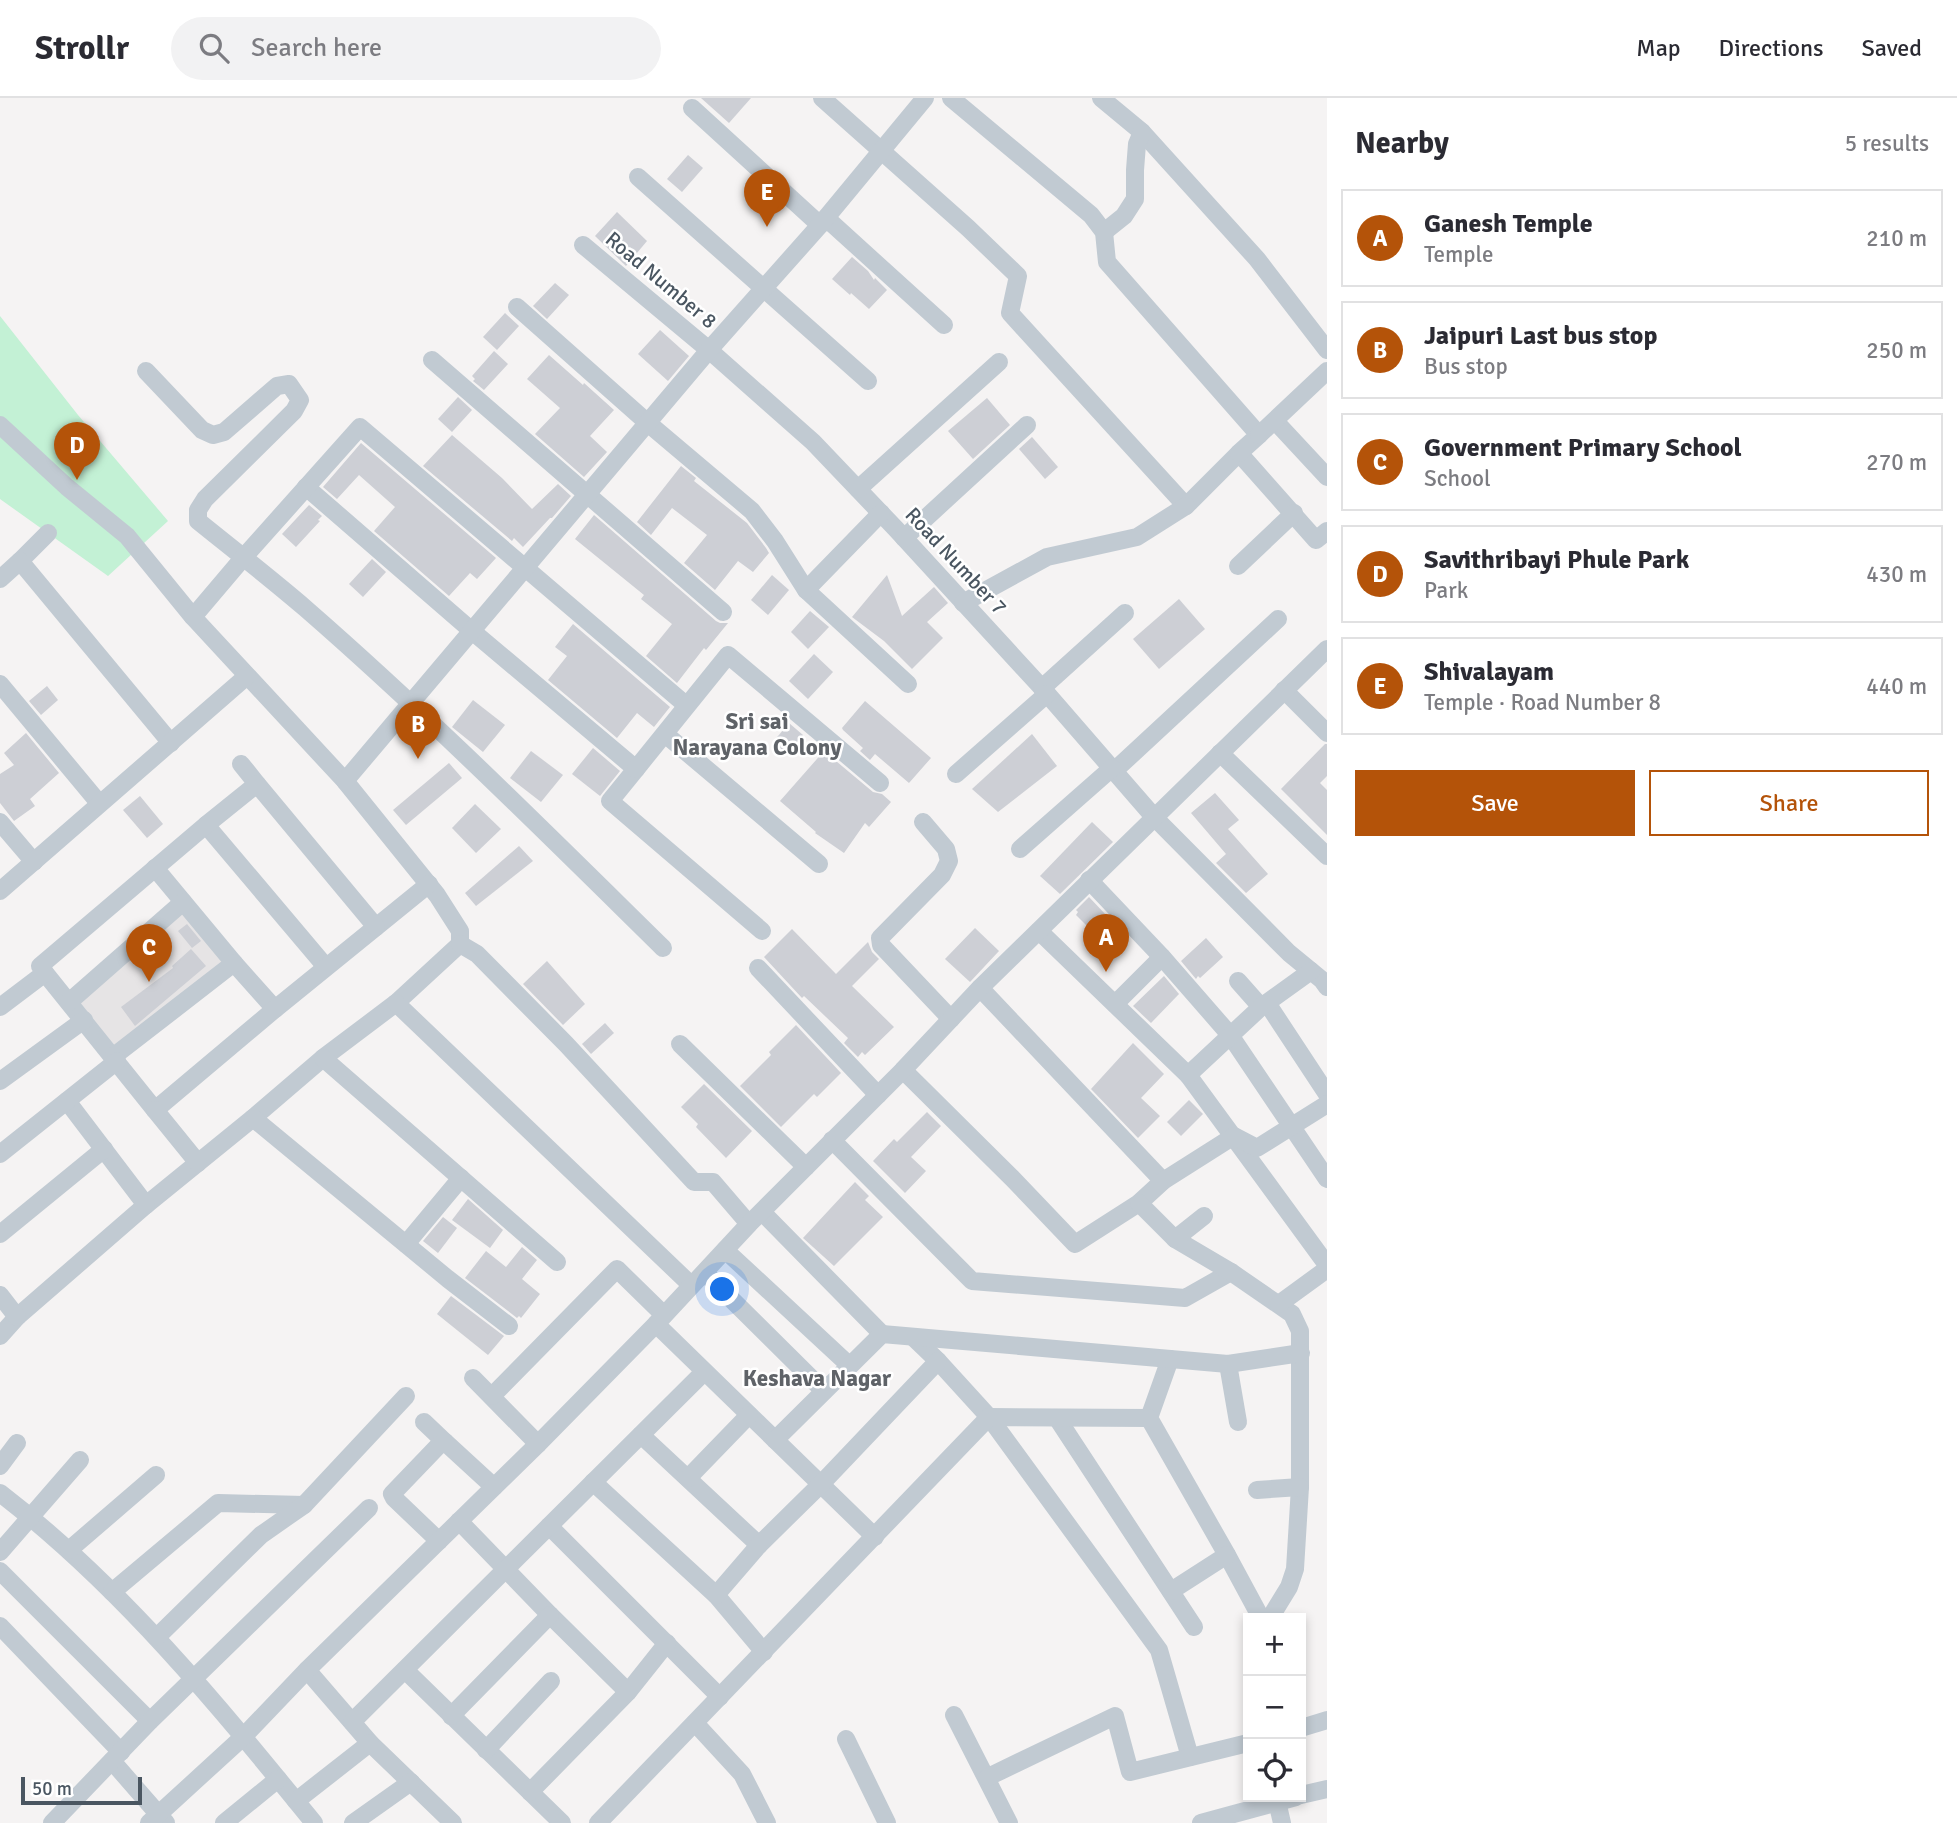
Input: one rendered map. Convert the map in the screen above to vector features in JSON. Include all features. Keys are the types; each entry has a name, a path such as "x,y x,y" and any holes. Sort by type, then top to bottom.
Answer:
{"street":[{"path":"822,98 1018,276 1010,313 1186,506"},
{"path":"345,781 709,351 823,222 925,98"},
{"path":"951,98 1091,215 1104,232 1107,262 1259,435"},
{"path":"1101,98 1142,132 1257,259 1327,350"},
{"path":"692,108 944,326"},
{"path":"1104,232 1124,216 1135,199 1137,144 1142,132"},
{"path":"638,177 868,381"},
{"name":"Road Number 8","path":"583,245 709,351"},
{"path":"517,307 752,511 807,590 908,684"},
{"name":"Road Number 7","path":"709,351 813,442 1044,691 1154,817 1289,953 1327,987"},
{"path":"432,360 723,611"},
{"path":"858,489 999,362"},
{"path":"146,371 202,430 213,435 224,432 277,386 289,384 300,400 294,411 205,499 198,510 198,521 305,608 410,704 533,819 663,948"},
{"path":"963,603 1047,557 1138,537 1186,506 1327,371"},
{"path":"1275,421 1327,477"},
{"path":"0,425 67,487 127,536 193,617 345,781 429,884 460,931 460,944 396,1003 323,1058 146,1205 18,1317 0,1336"},
{"path":"904,538 1027,425"},
{"path":"193,617 360,427 686,705"},
{"path":"1239,453 1316,540 1327,531"},
{"path":"306,487 636,769"},
{"path":"807,590 881,513"},
{"path":"1238,566 1294,513"},
{"path":"0,579 48,533"},
{"path":"20,561 171,743"},
{"path":"956,774 1125,613"},
{"path":"1020,849 1113,770 1279,619"},
{"path":"0,1626 116,1756 158,1820 538,1444 980,988 1327,649"},
{"path":"762,931 610,801 666,734 686,705 728,655 880,783"},
{"path":"0,891 247,676"},
{"path":"0,684 99,803"},
{"path":"1284,690 1327,733"},
{"path":"666,734 819,864"},
{"path":"1220,753 1327,856"},
{"path":"241,764 376,927"},
{"path":"198,1163 40,966 257,784"},
{"path":"0,822 34,862"},
{"path":"923,822 946,849 948,861 942,875 880,938 881,945 951,1019"},
{"path":"206,825 326,967"},
{"path":"155,868 275,1009"},
{"path":"1089,880 1162,957 1230,1035 1327,1179"},
{"path":"155,1110 429,884"},
{"path":"69,1002 183,901"},
{"path":"1039,931 1188,1075 1327,1267 1279,1304"},
{"path":"460,944 477,954 566,1044 694,1182 713,1182 882,1334 1228,1364 1301,1353"},
{"path":"1115,1003 1162,957"},
{"path":"0,1154 234,963"},
{"path":"758,968 878,1095"},
{"path":"1188,1075 1264,1005 1311,971"},
{"path":"0,1007 45,972"},
{"path":"1238,981 1264,1005 1327,1094"},
{"path":"980,988 1163,1181"},
{"path":"396,1003 824,1391"},
{"path":"0,1081 83,1020"},
{"path":"680,1044 806,1167"},
{"path":"323,1058 556,1262"},
{"path":"902,1070 1075,1244 1139,1203 1163,1181 1234,1136"},
{"path":"67,1101 146,1205"},
{"path":"1234,1136 1257,1148 1327,1104"},
{"path":"253,1118 509,1326"},
{"path":"832,1140 972,1281 1185,1298 1231,1272"},
{"path":"0,1234 104,1149"},
{"path":"406,1244 461,1178"},
{"path":"1139,1203 1175,1239 1231,1272 1292,1314 1300,1331 1300,1487 1295,1569 1289,1587 1272,1613"},
{"path":"1175,1239 1205,1216"},
{"path":"725,1250 849,1365"},
{"path":"492,1396 617,1269 704,1372 875,1537"},
{"path":"0,1295 18,1317"},
{"path":"775,1440 882,1334"},
{"path":"913,1337 989,1417 1159,1650 1190,1757"},
{"path":"1170,1359 1149,1418 1258,1613"},
{"path":"716,1595 759,1545 938,1361"},
{"path":"1228,1364 1238,1422"},
{"path":"352,1722 704,1372"},
{"path":"473,1378 538,1444"},
{"path":"157,1637 261,1535 304,1505 406,1396"},
{"path":"688,1478 749,1415"},
{"path":"598,1823 989,1417 1149,1418"},
{"path":"1057,1418 1194,1627"},
{"path":"424,1422 494,1487"},
{"path":"641,1435 759,1545"},
{"path":"0,1466 17,1443"},
{"path":"439,1541 394,1499 392,1493 439,1445 445,1443"},
{"path":"0,1552 80,1460"},
{"path":"69,1550 156,1475"},
{"path":"593,1482 716,1595 764,1652"},
{"path":"1256,1490 1300,1487"},
{"path":"0,1493 69,1550 157,1637 314,1823"},
{"path":"112,1591 218,1503 304,1505"},
{"path":"52,1823 150,1721 369,1508"},
{"path":"459,1521 628,1692"},
{"path":"549,1526 720,1697"},
{"path":"1171,1591 1227,1555"},
{"path":"0,1571 150,1721"},
{"path":"451,1716 550,1615"},
{"path":"530,1792 628,1692 667,1643"},
{"path":"307,1670 370,1744 453,1823"},
{"path":"404,1670 562,1823"},
{"path":"486,1750 551,1681"},
{"path":"954,1715 988,1777 1009,1823"},
{"path":"988,1777 1115,1716 1130,1772 1243,1744"},
{"path":"1306,1726 1327,1720"},
{"path":"695,1723 742,1774 767,1823"},
{"path":"846,1739 887,1823"},
{"path":"296,1801 370,1744"},
{"path":"224,1823 278,1779"},
{"path":"353,1823 411,1782"},
{"path":"1306,1794 1327,1788"},
{"path":"1201,1823 1268,1802"},
{"path":"1278,1802 1282,1823"}],"shaded area":[{"path":"183,910 223,962 115,1047 78,1003"}],"green space":[{"path":"0,316 78,415 168,521 108,576 0,499"}],"building":[{"path":"701,98 751,98 729,123"},
{"path":"688,155 703,168 682,192 667,179"},
{"path":"617,212 647,241 626,266 595,236"},
{"path":"852,257 887,290 869,309 832,279"},
{"path":"555,283 569,295 547,319 533,306"},
{"path":"505,313 519,326 497,350 483,337"},
{"path":"660,330 689,356 668,381 638,354"},
{"path":"494,351 508,364 484,390 473,381 475,379 472,376"},
{"path":"549,355 614,410 590,436 607,452 584,477 535,434 560,408 527,379"},
{"path":"458,397 472,410 452,432 438,419"},
{"path":"987,398 1010,425 973,459 948,431"},
{"path":"452,435 502,478 532,509 558,484 571,496 523,547 514,538 512,541 423,466"},
{"path":"1032,437 1058,467 1045,479 1019,449"},
{"path":"361,443 496,558 477,579 470,573 449,596 374,531 395,507 359,475 337,499 323,487"},
{"path":"681,466 696,478 694,481 747,523 769,553 753,572 738,561 715,590 684,563 707,535 672,508 651,535 637,522"},
{"path":"309,505 322,516 296,547 282,534"},
{"path":"594,515 716,621 728,623 677,683 646,656 672,624 641,599 644,595 575,539"},
{"path":"372,559 386,572 363,597 349,584"},
{"path":"772,575 789,590 768,615 751,600"},
{"path":"887,575 902,616 934,587 948,603 927,622 943,638 912,669 884,641 852,617"},
{"path":"1179,599 1205,629 1159,669 1133,639"},
{"path":"810,611 829,627 808,649 791,632"},
{"path":"573,624 670,707 654,727 637,713 617,738 548,680 567,656 555,647"},
{"path":"814,654 833,672 808,699 789,681"},
{"path":"47,686 58,700 41,715 29,701"},
{"path":"473,700 505,725 483,752 452,727"},
{"path":"865,701 931,758 909,783 875,754 870,760 860,751 863,748 843,730"},
{"path":"789,723 803,735 787,754 773,742"},
{"path":"26,733 59,773 30,799 35,806 14,821 0,803 0,774 14,765 4,753"},
{"path":"1032,734 1057,766 998,812 972,789"},
{"path":"1325,744 1327,776 1320,783 1327,790 1327,835 1281,789"},
{"path":"593,748 620,771 600,796 572,774"},
{"path":"531,751 563,775 541,802 510,778"},
{"path":"824,751 873,792 882,794 891,802 869,827 865,823 844,853 815,833 780,801"},
{"path":"449,763 462,778 406,825 393,810"},
{"path":"1215,793 1239,820 1228,829 1268,874 1246,893 1216,863 1226,854 1191,813"},
{"path":"140,796 163,824 147,838 123,810"},
{"path":"475,804 501,829 476,853 452,828"},
{"path":"1092,822 1113,842 1060,894 1040,876"},
{"path":"519,846 533,861 476,906 465,893"},
{"path":"1089,897 1124,934 1110,949 1076,915 1076,910"},
{"path":"187,924 201,941 192,948 178,931"},
{"path":"975,928 999,951 970,982 945,959"},
{"path":"792,929 836,974 868,942 879,959 852,986 894,1027 865,1055 862,1052 858,1057 844,1043 848,1038 804,996 802,998 764,957"},
{"path":"1206,938 1223,957 1196,979 1181,961"},
{"path":"191,949 206,966 135,1026 121,1007 173,968 172,966"},
{"path":"547,961 585,1004 563,1025 523,984"},
{"path":"1164,976 1179,994 1151,1023 1133,1006"},
{"path":"605,1023 614,1033 591,1054 582,1044"},
{"path":"796,1025 841,1073 817,1097 814,1094 781,1127 740,1086"},
{"path":"1133,1043 1164,1074 1141,1098 1160,1116 1138,1138 1091,1089"},
{"path":"704,1084 752,1131 726,1158 681,1107"},
{"path":"1189,1100 1203,1114 1181,1136 1167,1122"},
{"path":"927,1112 941,1126 911,1157 926,1171 905,1193 873,1161 894,1139 897,1142"},
{"path":"855,1182 869,1196 865,1200 883,1217 834,1266 803,1238"},
{"path":"468,1199 503,1230 490,1248 452,1220"},
{"path":"443,1217 457,1228 438,1253 423,1241"},
{"path":"522,1247 537,1260 522,1279 540,1294 521,1318 517,1318 465,1278 486,1251 506,1267"},
{"path":"451,1296 504,1336 488,1355 437,1314"}],"place":[{"name":"Shivalayam","path":"767,227"},
{"name":"Savithribayi Phule Park","path":"77,480"},
{"name":"Jaipuri Last bus stop","path":"418,759"},
{"name":"Ganesh Temple","path":"1106,972"},
{"name":"Government Primary School","path":"149,982"}],"district":[{"name":"Sri sai Narayana Colony","path":"757,734"},
{"name":"Keshava Nagar","path":"817,1378"}]}
